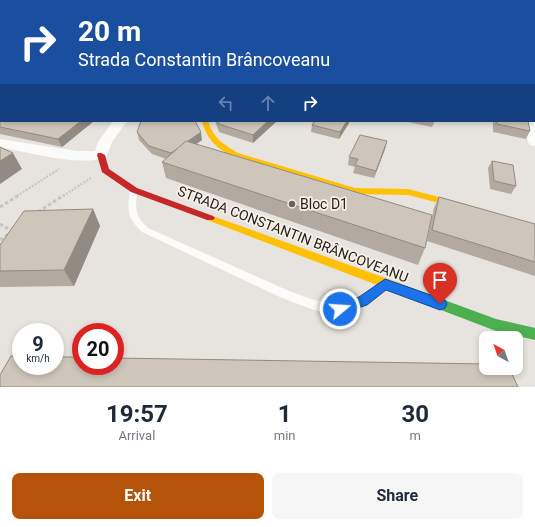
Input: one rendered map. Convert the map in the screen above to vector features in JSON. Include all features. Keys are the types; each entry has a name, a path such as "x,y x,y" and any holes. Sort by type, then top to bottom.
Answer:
{"street":[{"path":"105,170 101,155 105,142 119,122"},
{"path":"205,122 206,131 210,137 234,155 355,191 410,192 476,210"},
{"path":"530,122 535,142"},
{"path":"0,143 77,156 101,155"},
{"name":"STRADA CONSTANTIN BRÂNCOVEANU","path":"105,170 134,190 496,325 535,334"}],"lane":[{"path":"134,190 132,212 135,221 145,230 286,295 314,305 340,309 363,301 385,284"}],"path":[{"path":"0,207 77,156"},
{"path":"36,214 53,201 105,170"},
{"path":"0,224 12,231"},
{"path":"0,240 18,226"}],"building":[{"path":"0,122 80,122 58,139 0,127"},
{"path":"141,122 196,122 201,132 171,153 149,146 137,132"},
{"path":"218,122 267,122 253,135 219,124"},
{"path":"314,122 346,122 340,132 312,125"},
{"path":"497,122 528,122 530,131 497,124"},
{"path":"360,135 387,141 376,171 355,165 358,159 349,157"},
{"path":"186,141 432,215 425,248 162,162"},
{"path":"0,147 13,153 0,161"},
{"path":"492,161 513,165 516,186 494,181"},
{"path":"439,197 535,224 535,262 432,230"},
{"path":"93,209 64,270 0,271 0,245 24,211"},
{"path":"11,356 12,375 64,375 64,357 72,357 72,375 124,375 124,358 479,364 479,375 512,375 518,387 0,387 0,375"}],"traffic: fast":[{"path":"398,288 496,325 535,334"}],"traffic: slow":[{"path":"205,122 212,137 220,145 235,155 355,191 408,192 466,207"},
{"path":"210,218 398,288"}],"traffic: jam":[{"path":"101,155 105,170 134,190 210,218"}],"place":[{"name":"Bloc D1","path":"292,204"}],"route":[{"path":"340,309 363,301 385,284 440,304"}]}
